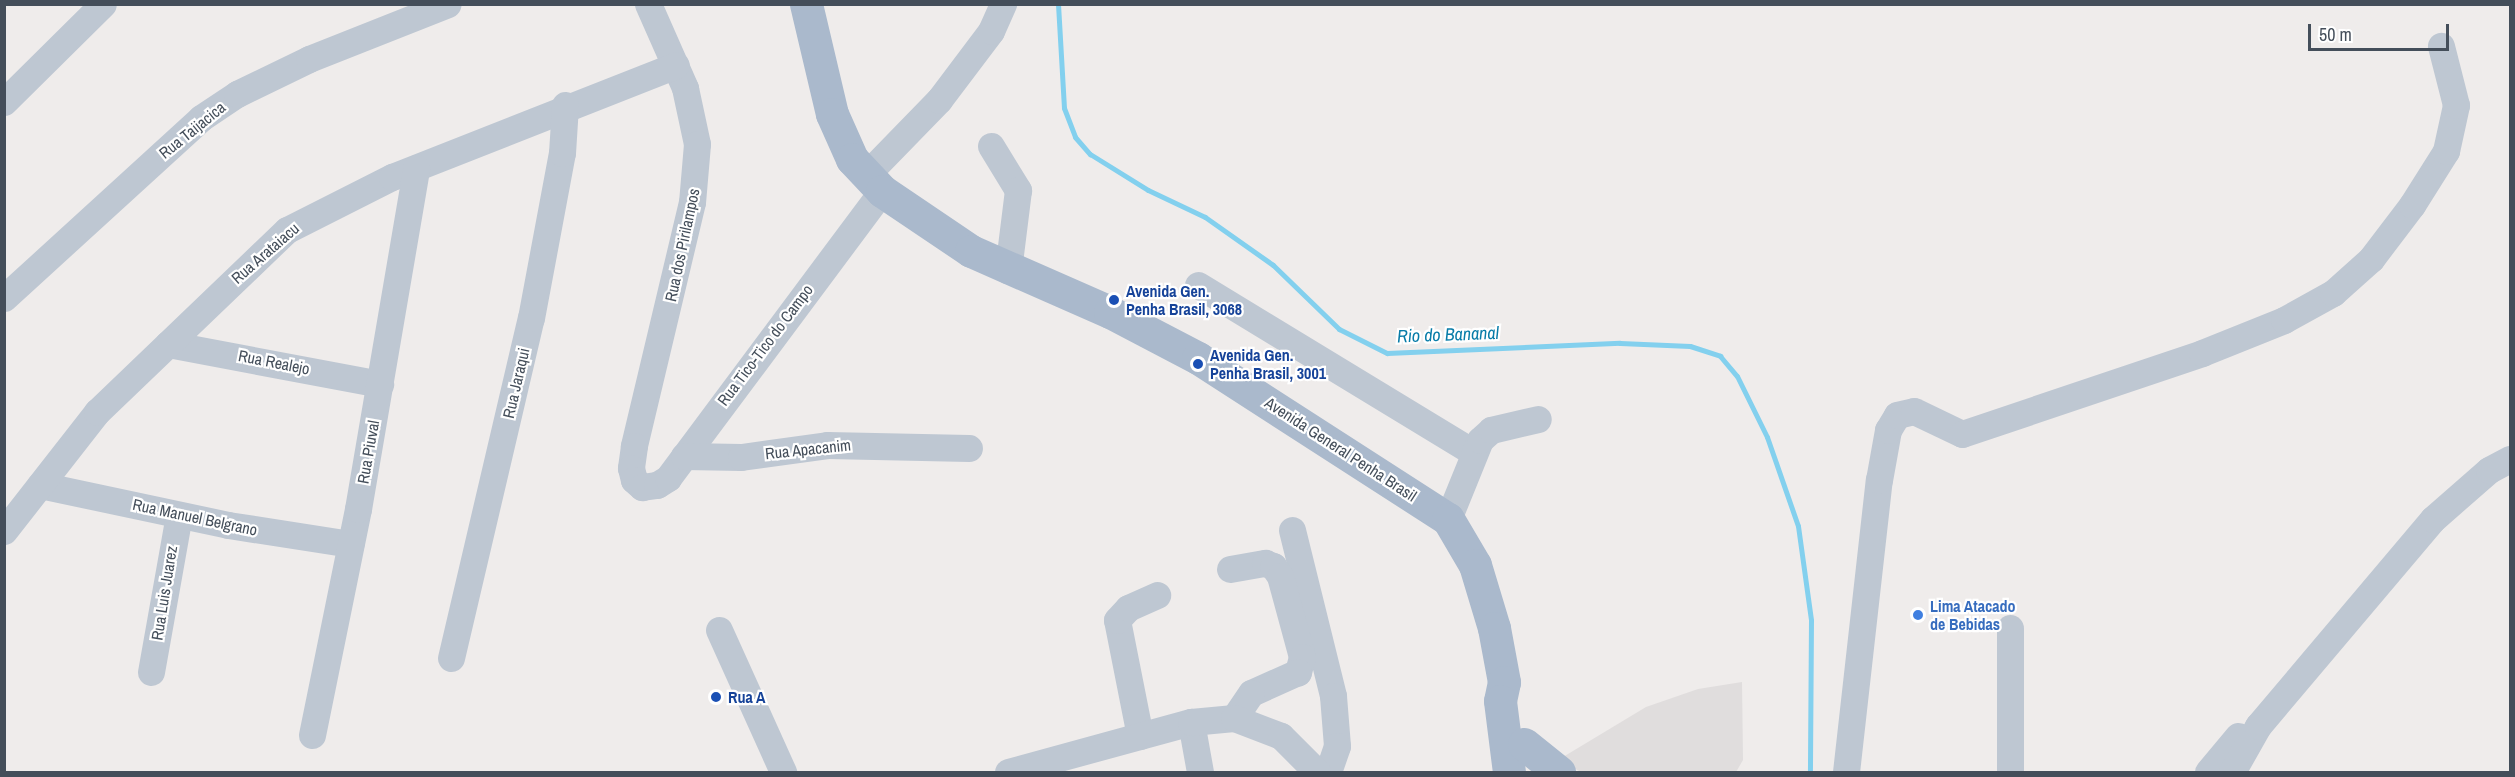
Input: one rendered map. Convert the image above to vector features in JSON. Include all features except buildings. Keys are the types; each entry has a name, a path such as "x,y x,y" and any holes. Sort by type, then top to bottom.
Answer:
{"main road":[{"name":"Avenida General Penha Brasil","path":"806,4 832,114 852,159 874,183 933,228 1008,270 1110,312 1198,358 1448,519"},
{"path":"1448,519 1484,589 1504,682 1514,698 1527,758 1559,772"},
{"path":"1504,682 1500,701 1509,772"}],"street":[{"path":"4,102 104,4"},
{"name":"Rua Taijacica","path":"4,298 201,118 237,94 309,59 448,4"},
{"name":"Rua dos Pirilampos","path":"642,487 634,480 631,468 634,446 673,289 696,166 696,126 676,65 648,4"},
{"name":"Rua Tico-Tico do Campo","path":"642,487 657,485 668,478 874,183 991,31 1003,4"},
{"path":"1846,772 1879,480 1888,430 1897,415 1914,411 1962,434 2202,353 2284,320 2333,293 2371,259 2412,205 2446,151 2457,105 2441,46"},
{"name":"Rua Arataiacu","path":"4,531 97,412 287,230 321,209 416,168 565,105 676,65"},
{"name":"Rua Jaraqui","path":"451,658 531,318 562,153 565,105"},
{"path":"991,146 1018,190 1008,270"},
{"name":"Rua Piuval","path":"312,735 351,544 416,168"},
{"path":"1198,285 1473,452"},
{"name":"Rua Realejo","path":"168,344 380,384"},
{"path":"1448,519 1473,452 1491,430 1538,419"},
{"name":"Rua Apacanim","path":"684,456 741,457 838,444 969,448"},
{"path":"2232,772 2258,726 2433,519 2489,470 2511,459"},
{"name":"Rua Manuel Belgrano","path":"40,485 179,515 351,544"},
{"name":"Rua Luis Juarez","path":"151,672 179,515"},
{"path":"1292,530 1333,696 1336,746 1328,772"},
{"path":"1230,569 1265,563 1273,566 1280,576 1302,657 1298,672 1251,693 1234,718"},
{"path":"1140,736 1117,620 1128,608 1157,595"},
{"path":"2010,628 2010,772"},
{"path":"719,630 783,772"},
{"path":"1008,772 1191,723 1234,718 1281,736 1317,772"},
{"path":"1191,723 1200,772"},
{"path":"2208,772 2237,736 2258,726"}],"shaded area":[{"path":"1742,682 1743,760 1736,772 1581,772 1558,760 1646,707 1698,689"}],"waterway":[{"name":"Rio do Bananal","path":"1058,4 1064,108 1075,137 1090,154 1148,190 1205,217 1273,265 1339,329 1387,353 1620,343 1690,346 1720,356 1737,376 1767,437 1798,526 1811,620 1810,772"}],"place":[{"name":"Avenida Gen. Penha Brasil, 3068","path":"1114,300"},
{"name":"Avenida Gen. Penha Brasil, 3001","path":"1198,364"},
{"name":"Lima Atacado de Bebidas","path":"1918,615"},
{"name":"Rua A","path":"716,697"}]}
